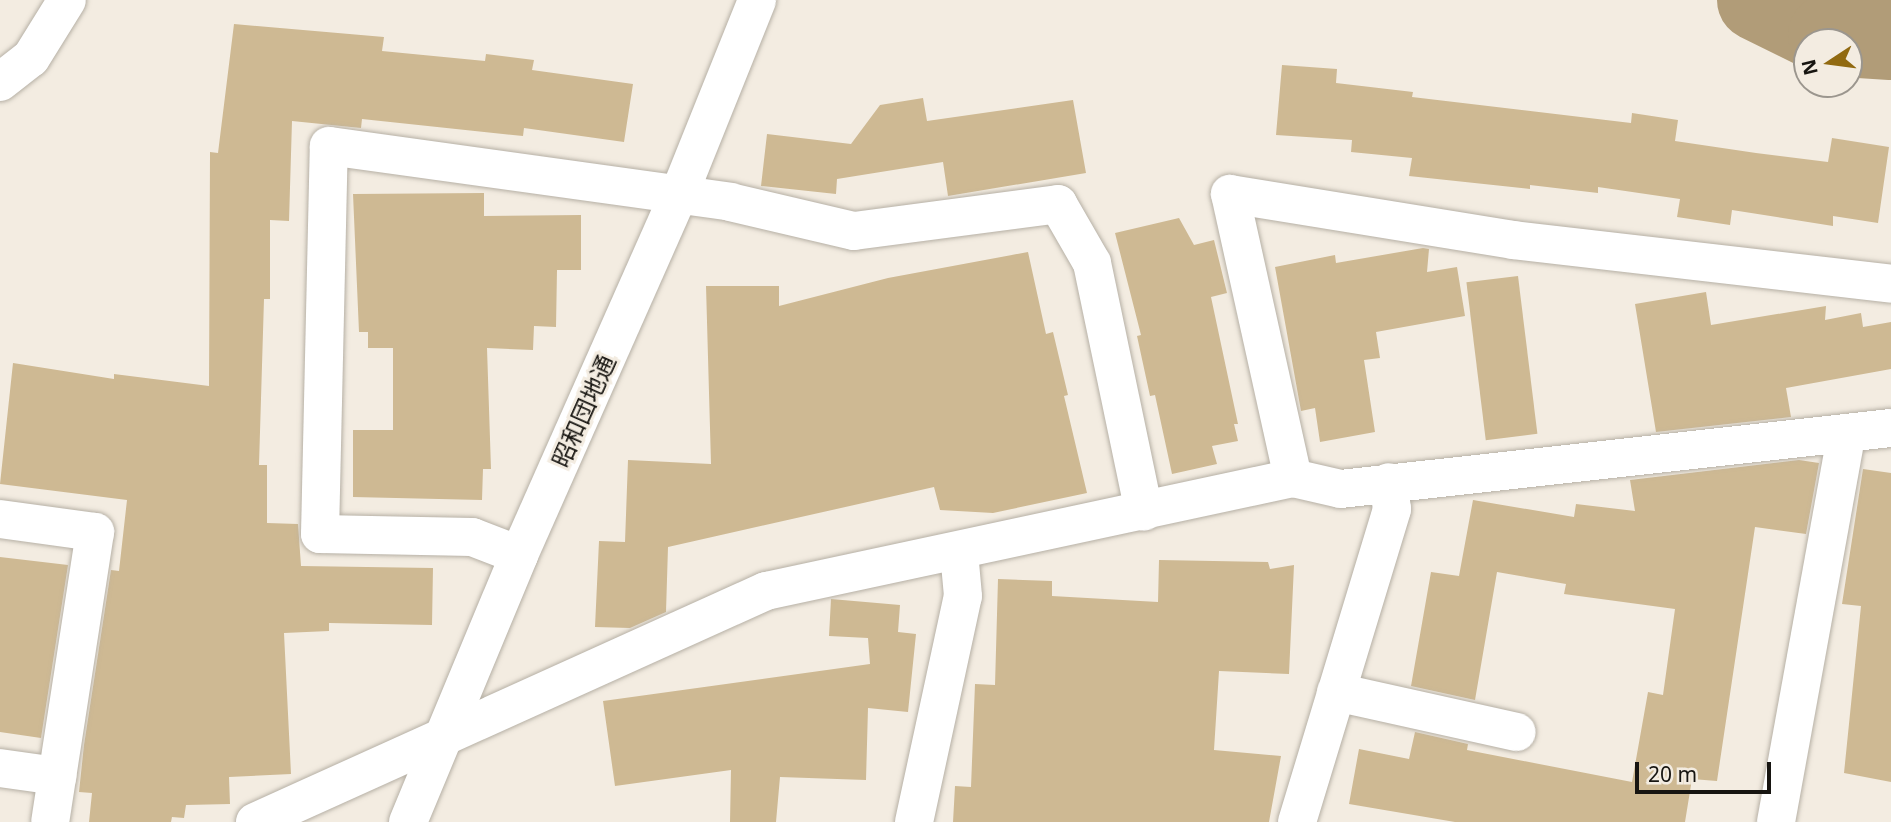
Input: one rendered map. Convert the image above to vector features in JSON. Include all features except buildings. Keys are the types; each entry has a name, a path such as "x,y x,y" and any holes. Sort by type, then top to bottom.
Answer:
{"street":[{"path":"0,82 31,58 67,0"},
{"name":"昭和団地通","path":"408,822 519,555 678,197 757,0"},
{"path":"519,555 472,537 320,534 329,146 678,197 730,202 854,231 1058,204 1092,263 1144,512"},
{"path":"1293,478 1230,194 1513,240 1891,284"},
{"path":"255,822 443,740 766,591 960,552 1293,478 1341,489 1891,428"},
{"path":"1776,822 1847,433"},
{"path":"1297,822 1392,509 1388,482"},
{"path":"0,519 95,532 50,822"},
{"path":"914,822 963,596 960,552"},
{"path":"1336,692 1517,732"},
{"path":"0,768 57,776"}],"waterway":[{"path":"1758,0 1829,35 1891,39"}]}
